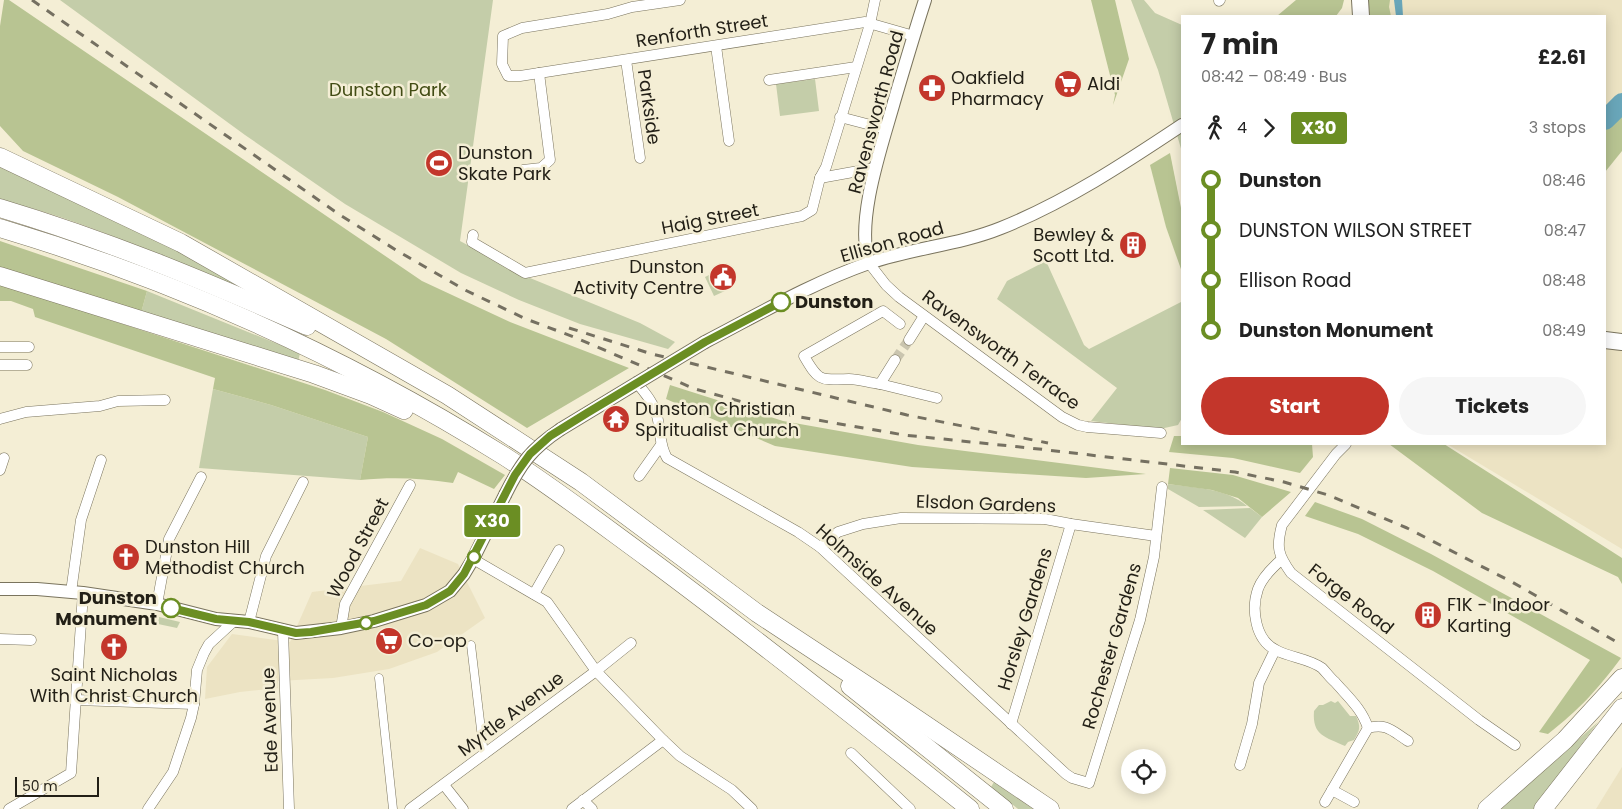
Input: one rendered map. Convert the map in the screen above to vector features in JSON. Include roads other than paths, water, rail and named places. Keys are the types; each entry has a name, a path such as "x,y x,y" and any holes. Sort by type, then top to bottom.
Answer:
{"highway":[{"path":"4,158 181,243 447,395 581,482 768,620 1004,809"},
{"path":"0,208 53,224 204,281 317,331 447,395"},
{"path":"0,228 115,265 223,309 327,357 432,412 507,458 566,498 734,622 970,809"},
{"path":"5,278 314,374 371,395 507,458"},
{"path":"768,620 1050,809"},
{"path":"1487,809 1565,740 1622,678"},
{"path":"1543,809 1622,708"}],"main road":[{"path":"1360,0 1361,15"},
{"path":"1606,340 1622,342"}],"street":[{"name":"Renforth Street","path":"680,0 522,28 503,36 502,64 508,76 539,73 865,22 914,36"},
{"name":"Haig Street","path":"473,235 472,242 524,273 802,216 812,210 820,178 826,167 843,118 875,0"},
{"name":"Ravensworth Road","path":"869,263 864,235 875,168 925,0"},
{"path":"716,46 729,141"},
{"name":"Parkside","path":"626,60 640,158"},
{"path":"769,80 856,66"},
{"path":"523,170 540,168 550,160 539,73"},
{"path":"843,118 886,128"},
{"name":"Ellison Road","path":"473,559 515,475 530,454 561,429 705,342 792,296 869,263 984,234 1022,219 1088,186 1181,126"},
{"path":"820,178 875,168"},
{"name":"Ravensworth Terrace","path":"869,263 886,286 924,316 1070,422 1087,427 1161,433"},
{"path":"900,324 883,311 804,356 813,372 823,380 850,379 880,384 937,398"},
{"path":"909,340 924,316"},
{"path":"0,347 29,347"},
{"path":"880,384 895,360"},
{"path":"0,365 27,365"},
{"path":"637,383 653,404 659,422 661,445 639,476"},
{"path":"0,420 26,412 100,406 118,401 165,400"},
{"name":"Holmside Avenue","path":"661,445 667,458 798,532 820,547 1066,774 1072,778 1089,783"},
{"path":"1345,445 1336,454 1282,525 1278,552 1281,560 1267,574 1258,589 1255,620 1259,632 1267,644 1275,650 1303,658 1322,669 1358,707 1365,718 1368,728"},
{"path":"0,470 4,458"},
{"path":"9,809 71,773 76,700 77,592 81,520 101,460"},
{"path":"157,604 170,539 201,477"},
{"path":"249,622 266,556 303,482"},
{"name":"Wood Street","path":"341,628 344,604 410,485"},
{"name":"Rochester Gardens","path":"1089,783 1140,620 1154,557 1162,487"},
{"name":"Elsdon Gardens","path":"820,547 838,532 863,524 901,518 1045,519 1156,536"},
{"name":"Horsley Gardens","path":"1011,724 1071,524"},
{"path":"534,594 559,550"},
{"path":"0,589 77,592 157,604 233,622 249,622 296,633 341,628 374,621 426,605 450,591 473,559 546,602 596,671 663,740 680,756 732,790 752,809"},
{"name":"Forge Road","path":"1281,560 1291,573 1515,746"},
{"path":"148,809 173,772 191,718 197,670 204,653 209,644 233,622"},
{"name":"Ede Avenue","path":"284,631 289,809"},
{"path":"0,639 31,640"},
{"name":"Myrtle Avenue","path":"410,809 631,643"},
{"path":"471,645 484,755"},
{"path":"1240,765 1252,724 1259,683 1275,650"},
{"path":"379,678 392,809"},
{"path":"76,700 194,704"},
{"path":"1325,802 1368,728 1380,725 1387,727 1408,741"},
{"path":"572,809 663,740"},
{"path":"851,753 910,809"},
{"path":"444,785 463,809"},
{"path":"1332,790 1354,802"},
{"path":"583,800 592,809"}],"water":[{"path":"1394,0 1402,0 1403,15 1396,15"}],"waterway":[{"path":"1606,119 1622,103"}],"tunnel":[{"path":"895,360 909,340"}],"railway":[{"path":"32,0 340,215 396,250 465,290 526,319 574,337 695,389 794,416 904,435 1235,472 1284,482 1328,495 1407,528 1512,582 1622,645"},
{"path":"569,328 652,354 907,415 1048,443"}],"place":[{"name":"Aldi","path":"1068,84"},
{"name":"Oakfield Pharmacy","path":"932,88"},
{"name":"Dunston Skate Park","path":"439,163"},
{"name":"Bewley & Scott Ltd.","path":"1133,245"},
{"name":"Dunston Activity Centre","path":"723,277"},
{"name":"Dunston","path":"781,302"},
{"name":"Dunston Christian Spiritualist Church","path":"616,419"},
{"name":"Dunston Hill Methodist Church","path":"126,557"},
{"name":"Dunston Monument","path":"171,608"},
{"name":"F1K - Indoor Karting","path":"1428,615"},
{"name":"Co-op","path":"389,641"},
{"name":"Saint Nicholas With Christ Church","path":"114,647"}],"park label":[{"name":"Dunston Park","path":"388,90"}]}
